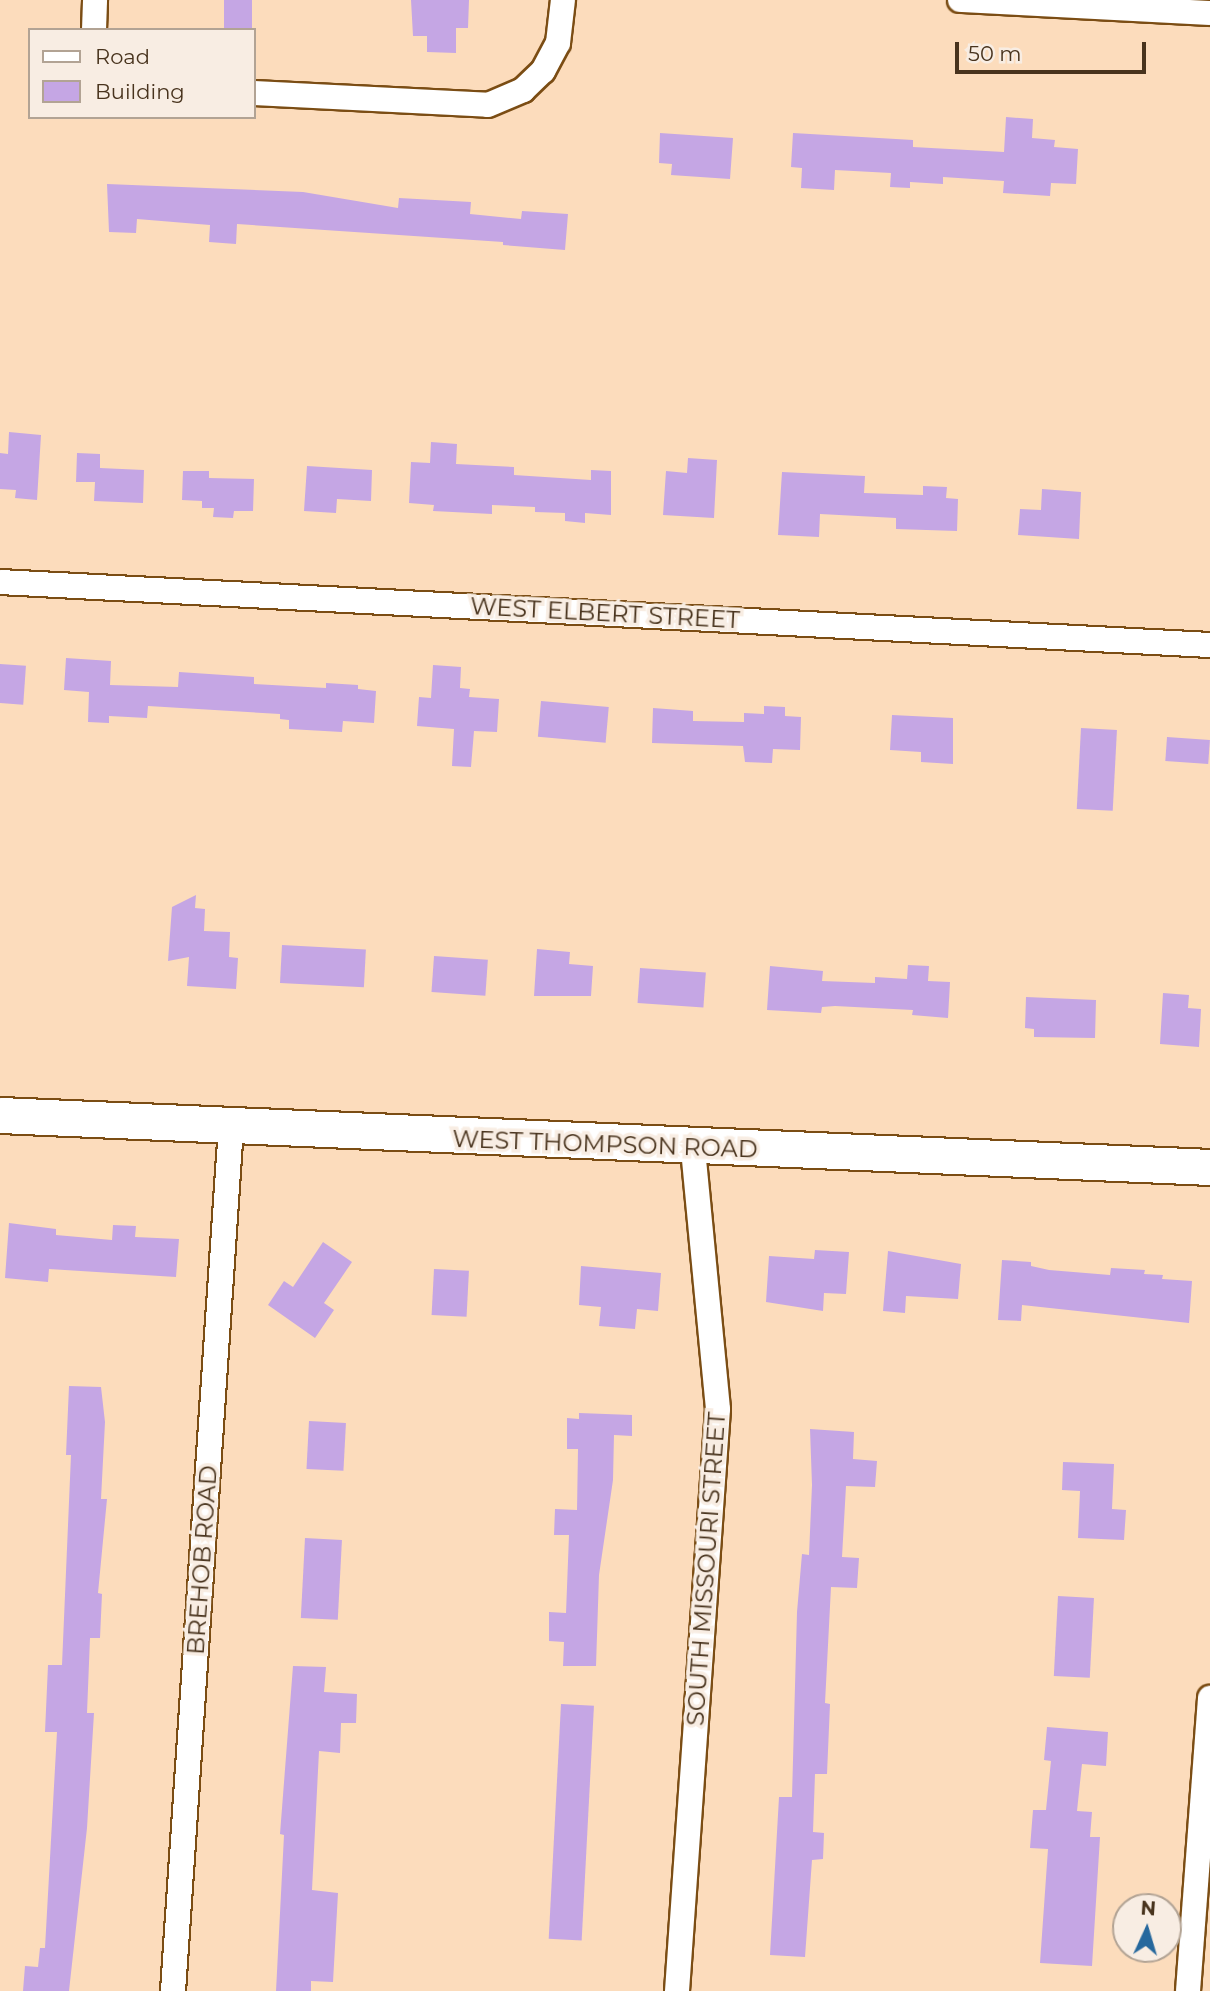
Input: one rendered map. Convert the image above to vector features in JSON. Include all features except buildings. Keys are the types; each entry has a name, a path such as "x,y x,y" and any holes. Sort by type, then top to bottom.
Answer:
{"main road":[{"name":"WEST THOMPSON ROAD","path":"0,1115 231,1128 1210,1167"}],"street":[{"path":"94,28 95,0"},
{"path":"256,93 488,105 523,90 544,71 558,43 563,0"},
{"path":"960,0 1210,13"},
{"name":"WEST ELBERT STREET","path":"0,582 1210,645"},
{"name":"BREHOB ROAD","path":"173,1991 231,1128"},
{"name":"SOUTH MISSOURI STREET","path":"677,1991 718,1409 693,1147"},
{"path":"1188,1991 1209,1714"}]}
